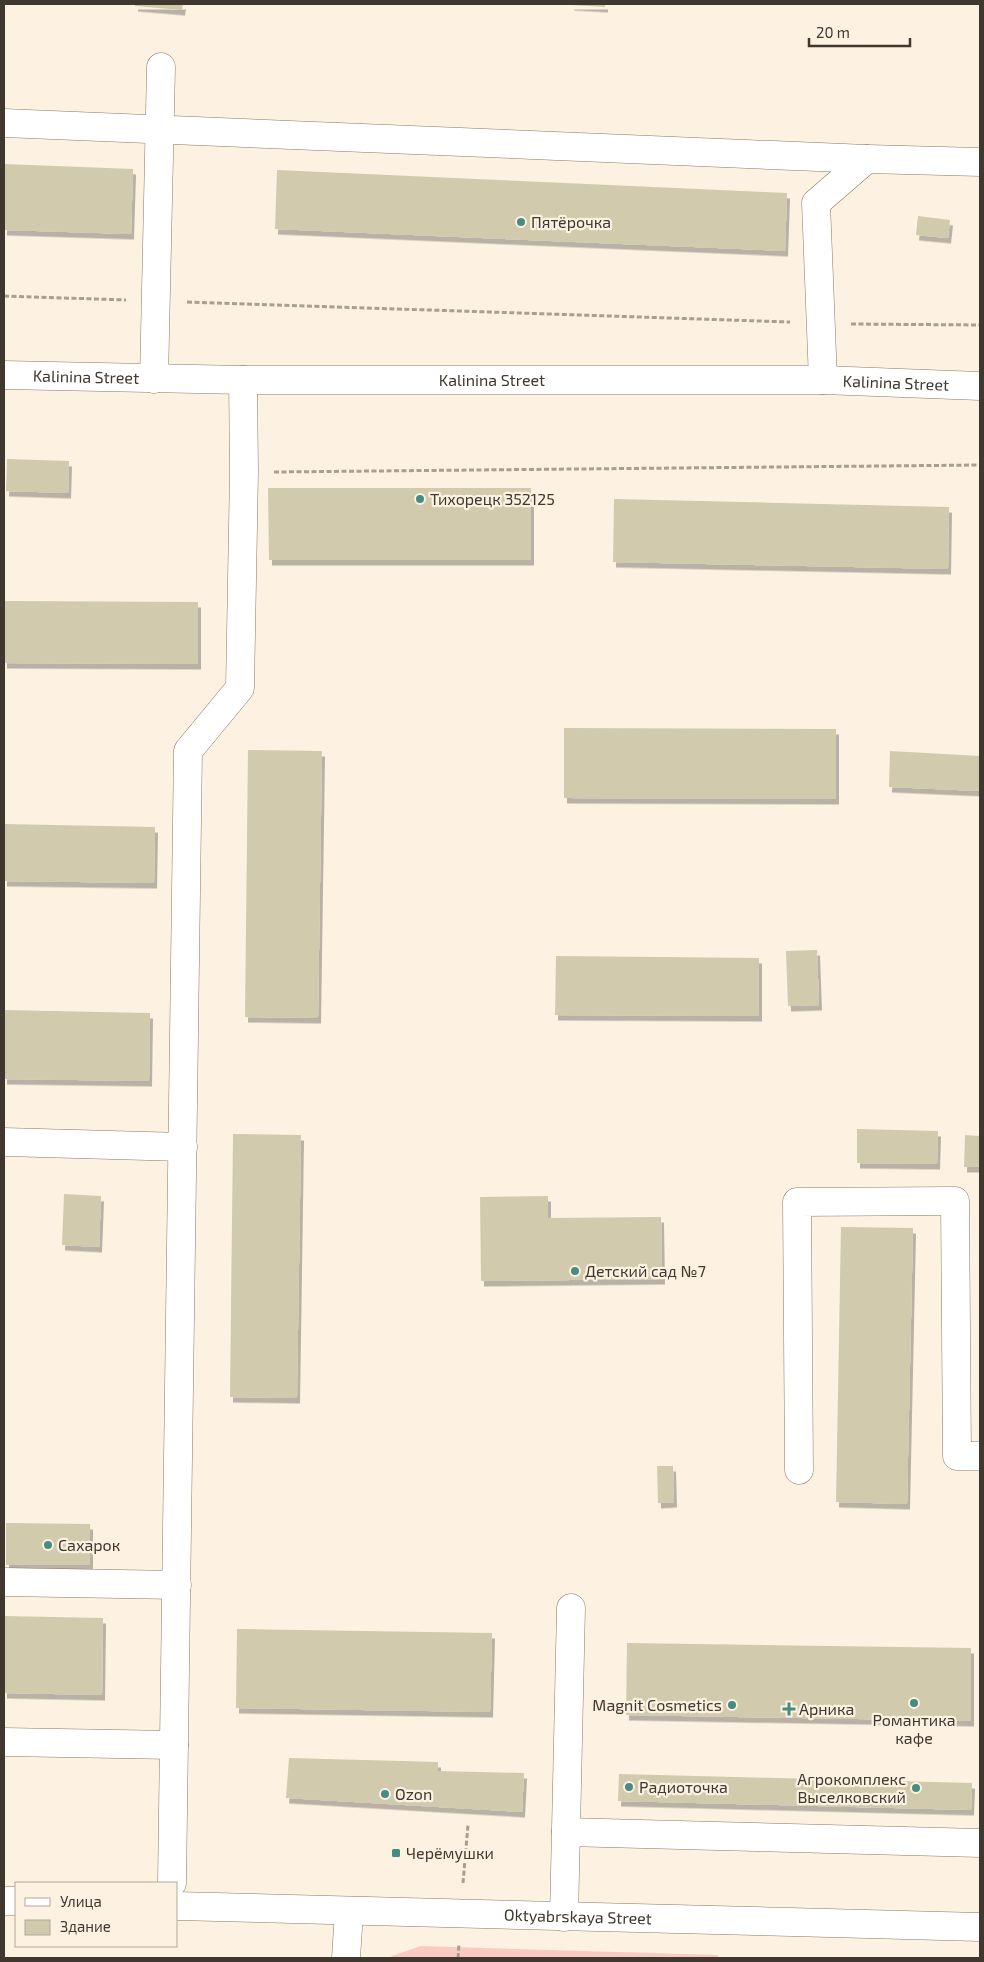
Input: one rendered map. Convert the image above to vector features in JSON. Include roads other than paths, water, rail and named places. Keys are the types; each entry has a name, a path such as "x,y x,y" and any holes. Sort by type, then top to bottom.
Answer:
{"street":[{"path":"154,379 161,67"},
{"path":"4,123 867,159 980,162"},
{"path":"823,380 816,203 867,159"},
{"name":"Kalinina Street","path":"4,375 243,380 823,380 980,386"},
{"path":"172,1882 188,751 240,688 244,472 243,380"},
{"path":"4,1142 183,1146"},
{"path":"799,1470 797,1202 955,1201 957,1456 980,1456"},
{"path":"4,1582 177,1585"},
{"path":"564,1917 571,1608"},
{"path":"4,1742 174,1745"},
{"path":"566,1832 980,1843"},
{"name":"Oktyabrskaya Street","path":"178,1906 977,1930"},
{"path":"346,1958 349,1912"}],"place":[{"name":"Пятёрочка","path":"521,222"},
{"name":"Тихорецк 352125","path":"420,499"},
{"name":"Детский сад №7","path":"575,1271"},
{"name":"Сахарок","path":"48,1545"},
{"name":"Романтика кафе","path":"914,1703"},
{"name":"Magnit Cosmetics","path":"732,1705"},
{"name":"Арника","path":"789,1709"},
{"name":"Радиоточка","path":"629,1787"},
{"name":"Агрокомплекс Выселковский","path":"916,1788"},
{"name":"Ozon","path":"385,1794"},
{"name":"Черёмушки","path":"396,1853"}]}
